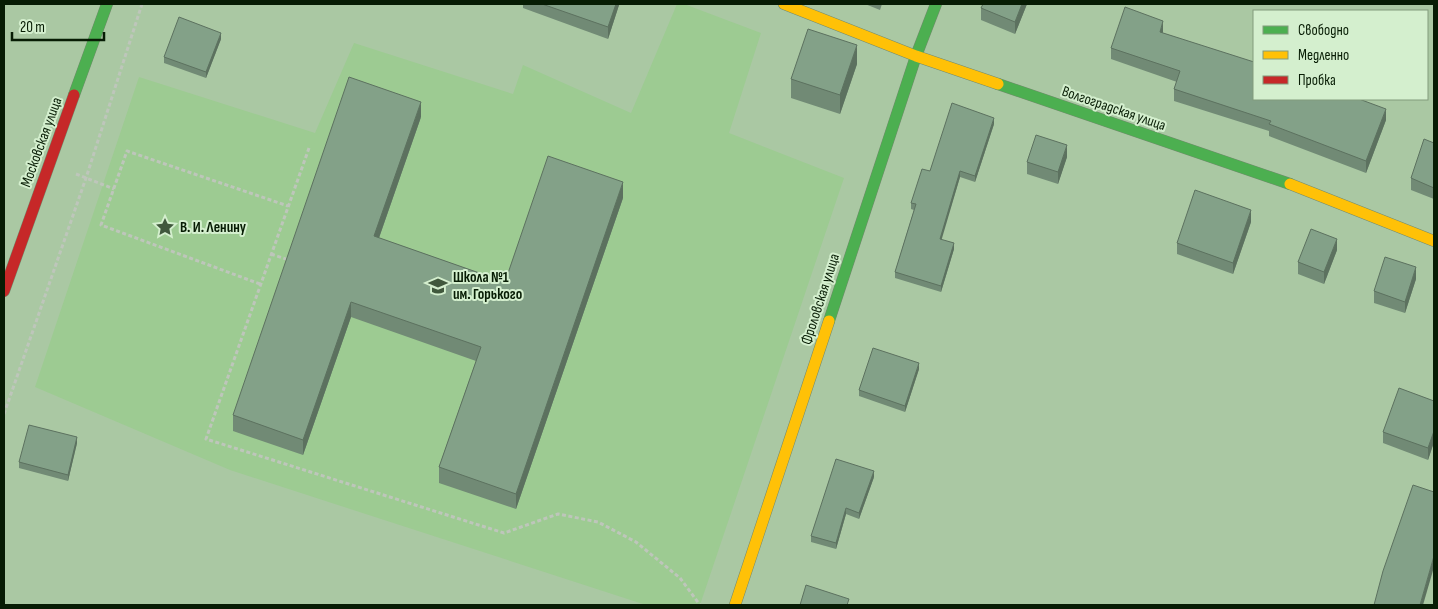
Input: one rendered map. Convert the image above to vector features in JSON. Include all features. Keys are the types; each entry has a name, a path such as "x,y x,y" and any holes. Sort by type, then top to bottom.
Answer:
{"street":[{"name":"Московская улица","path":"4,291 107,4"},
{"name":"Волгоградская улица","path":"784,4 916,56 1309,190 1434,240"},
{"name":"Фроловская улица","path":"735,605 916,56 936,4"}],"path":[{"path":"4,414 86,178 142,4"},
{"path":"309,148 206,439 504,533 558,514 598,522 636,542 680,578 700,605"},
{"path":"260,284 101,225 127,151 288,206"},
{"path":"50,164 114,189"},
{"path":"271,254 291,261"}],"shaded area":[{"name":"Школа №1 им. Горького","path":"677,4 684,4 761,33 729,133 844,178 700,605 646,605 230,470 35,387 139,77 315,133 354,43 513,94 523,65 631,113"}],"building":[{"path":"542,4 616,4 608,27"},
{"path":"983,4 1022,4 1015,22 981,8"},
{"path":"1125,7 1163,21 1160,32 1253,62 1253,100 1362,100 1386,109 1366,161 1269,124 1271,121 1174,89 1180,71 1111,48"},
{"path":"179,17 221,33 206,72 164,57"},
{"path":"808,29 857,45 840,95 791,79"},
{"path":"349,77 421,102 374,236 505,282 548,156 623,182 516,494 439,467 481,347 351,302 303,440 233,415"},
{"path":"952,103 994,118 975,176 960,171 940,239 954,243 941,286 895,272 916,204 911,203 922,169 930,171"},
{"path":"1036,135 1067,145 1058,172 1027,162"},
{"path":"1424,139 1434,143 1434,188 1411,178"},
{"path":"1195,190 1251,210 1233,263 1177,243"},
{"path":"1311,229 1337,239 1324,272 1298,262"},
{"path":"1385,257 1416,267 1405,302 1374,291"},
{"path":"873,348 919,363 905,406 859,390"},
{"path":"1399,388 1434,401 1434,431 1428,448 1383,432"},
{"path":"29,425 77,437 68,475 19,462"},
{"path":"836,459 874,471 859,513 846,508 836,543 811,536"},
{"path":"1413,485 1434,492 1434,556 1420,605 1374,605 1383,571"},
{"path":"806,585 849,599 847,605 800,605"}],"traffic: fast":[{"path":"74,95 107,4"},
{"path":"829,321 916,56 936,4"},
{"path":"998,84 1290,184"}],"traffic: slow":[{"path":"784,4 916,56 998,84"},
{"path":"1290,184 1434,241"},
{"path":"735,605 829,321"}],"traffic: jam":[{"path":"4,291 74,95"}],"place":[{"name":"В. И. Ленину","path":"165,227"},
{"name":"Школа №1 им. Горького","path":"438,286"}]}
